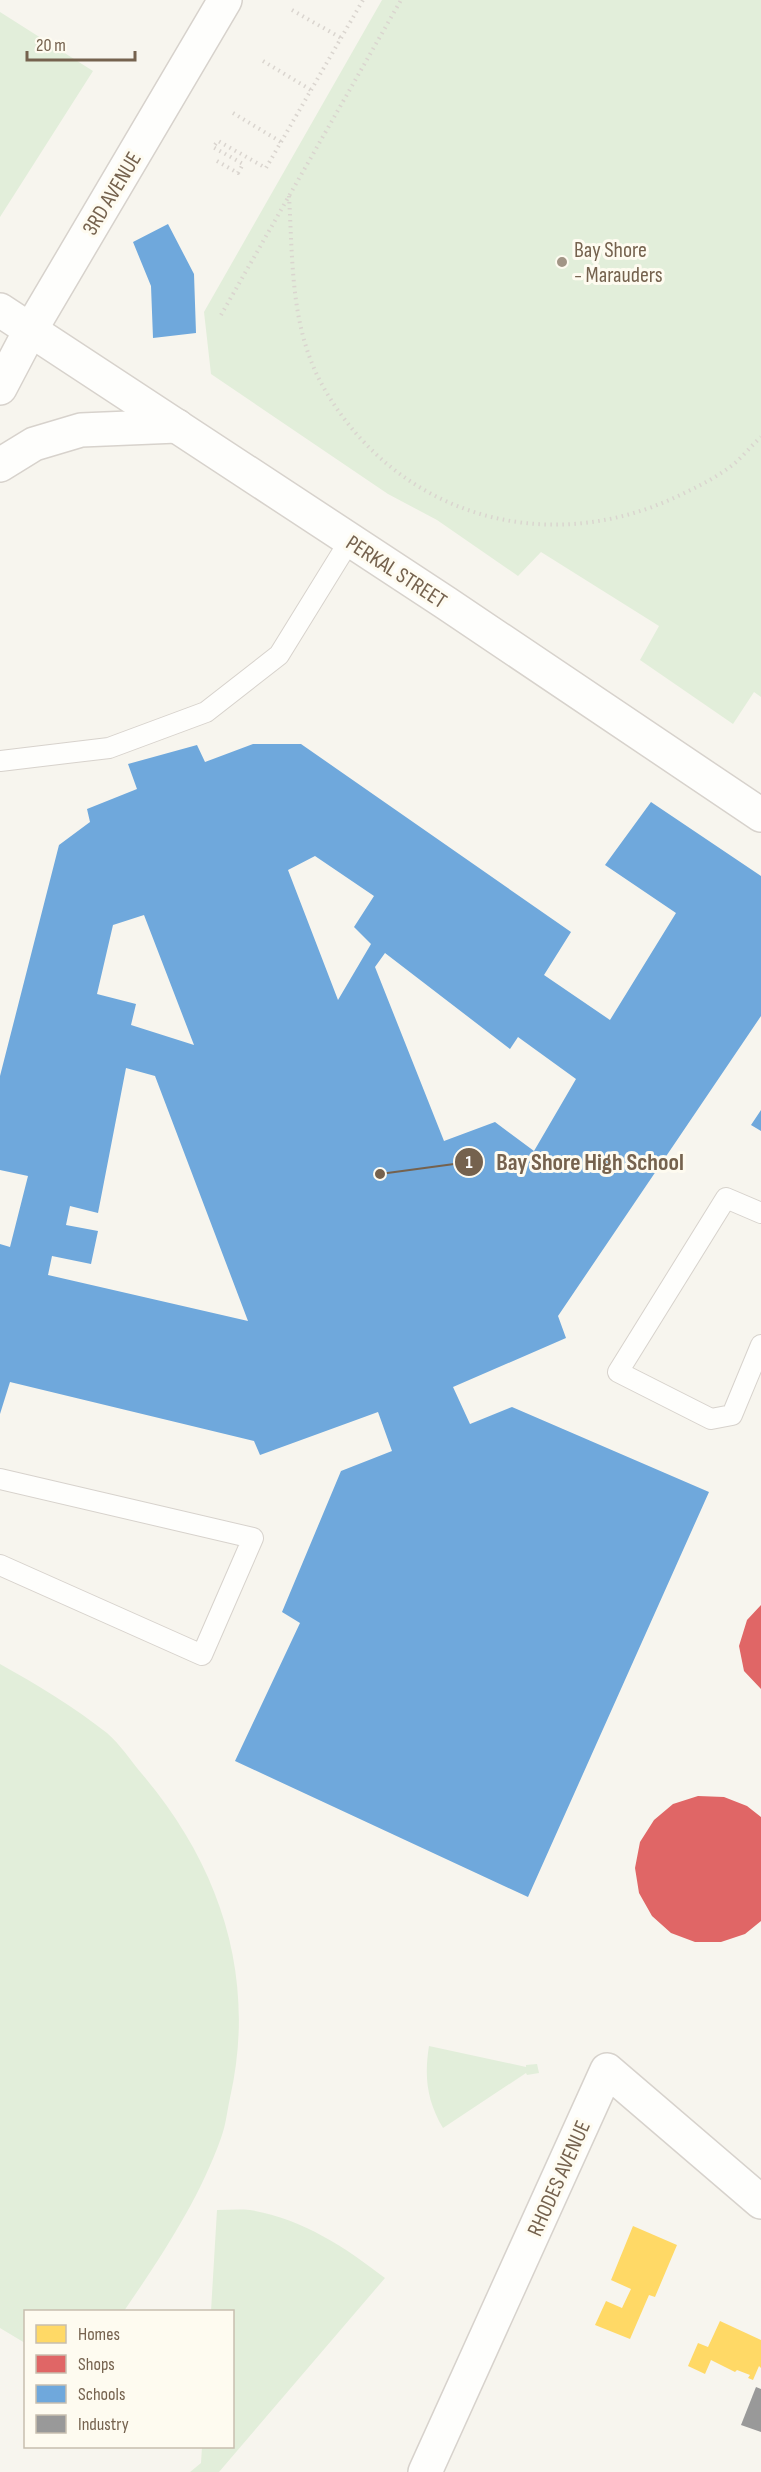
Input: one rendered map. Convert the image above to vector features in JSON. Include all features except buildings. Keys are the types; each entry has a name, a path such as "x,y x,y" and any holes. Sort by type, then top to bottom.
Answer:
{"street":[{"name":"3RD AVENUE","path":"0,388 31,329 225,0"},
{"name":"PERKAL STREET","path":"0,310 350,540 761,815"},
{"path":"0,465 34,444 81,430 177,426"},
{"name":"RHODES AVENUE","path":"425,2472 607,2070 761,2202"}],"lane":[{"path":"0,760 109,748 206,712 279,655 350,540"},
{"path":"761,1213 726,1198 618,1372 711,1419 732,1416 761,1345"},
{"path":"0,1479 253,1538 202,1655 0,1565"}],"path":[{"path":"217,161 238,172 243,164 213,147 218,141 266,168 363,0"},
{"path":"221,315 401,0"},
{"path":"292,10 341,39"},
{"path":"263,61 311,90"},
{"path":"233,113 281,142"},
{"path":"290,196 297,318 309,354 325,389 349,427 376,455 421,489 479,516 521,523 592,523 655,507 711,480 735,463 761,437"}],"green space":[{"path":"382,0 761,0 761,697 754,692 733,724 640,660 659,626 541,552 518,576 437,520 388,494 211,374 204,312"},
{"path":"0,12 93,71 0,217"},
{"path":"0,1664 55,1696 107,1733 121,1747 170,1810 193,1847 212,1886 226,1926 235,1967 239,2010 237,2053 223,2133 202,2184 190,2206 152,2270 125,2310 24,2310 24,2342 0,2328"},
{"path":"429,2046 526,2067 526,2065 537,2064 539,2073 527,2075 526,2073 443,2128 433,2108 428,2088"},
{"path":"217,2210 250,2210 305,2227 354,2255 385,2278 219,2472 190,2472 201,2463 202,2448 234,2448 234,2310 211,2310"}],"place":[{"name":"Bay Shore - Marauders","path":"562,262"},
{"name":"Bay Shore High School","path":"380,1174"}]}
